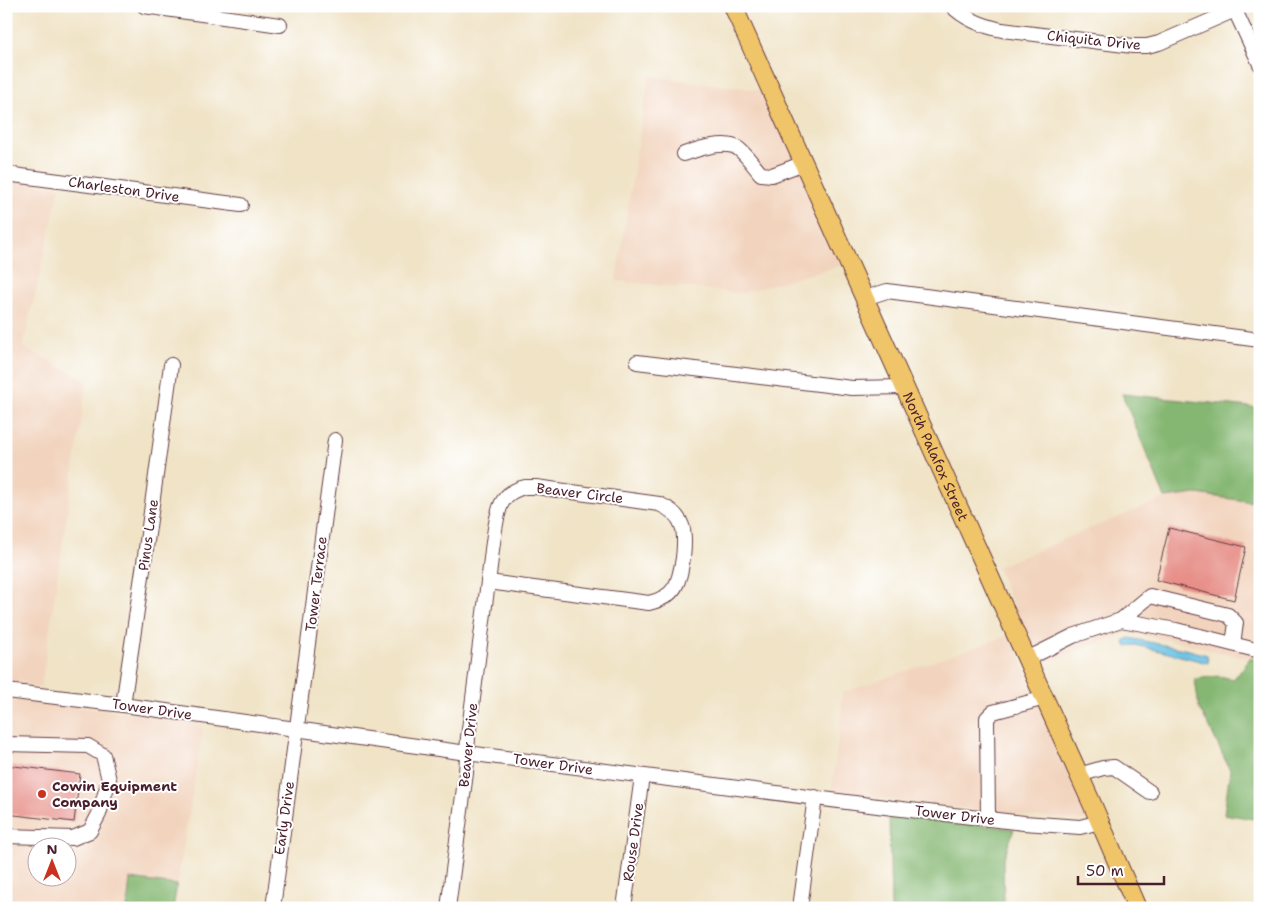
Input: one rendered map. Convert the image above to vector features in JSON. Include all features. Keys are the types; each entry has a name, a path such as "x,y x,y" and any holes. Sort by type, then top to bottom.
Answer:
{"main road":[{"name":"North Palafox Street","path":"733,6 1045,698 1137,908"}],"street":[{"path":"144,6 215,11 280,25"},
{"name":"Chiquita Drive","path":"952,6 970,20 985,27 1133,46 1147,46 1159,43 1234,8"},
{"path":"1234,8 1260,64"},
{"path":"684,154 703,147 724,145 739,148 761,174 772,175 804,163"},
{"name":"Charleston Drive","path":"6,174 241,205"},
{"path":"865,298 887,291 1260,340"},
{"path":"637,362 852,388 905,387"},
{"name":"Pinus Lane","path":"123,705 171,365"},
{"name":"Tower Terrace","path":"296,728 335,440"},
{"name":"Beaver Circle","path":"525,486 659,504 676,514 685,534 680,579 668,595 650,603 488,582 498,510 508,495 525,486"},
{"name":"Beaver Drive","path":"448,908 488,582"},
{"path":"1027,659 1073,636 1121,620 1150,596 1228,615 1236,623 1233,644"},
{"path":"1121,620 1176,630 1260,651"},
{"name":"Tower Drive","path":"6,691 296,728 642,776 988,819 1080,827 1100,822"},
{"path":"988,819 986,718 993,712 1045,698"},
{"name":"Early Drive","path":"273,908 296,728"},
{"path":"6,744 88,746 103,755 109,780 99,814 90,831 73,838 6,836"},
{"path":"1079,775 1114,767 1150,792"},
{"name":"Rouse Drive","path":"624,908 642,776"},
{"path":"800,908 814,797"}],"shaded area":[{"path":"649,76 765,91 843,265 742,293 616,281"},
{"path":"6,180 60,187 23,347 87,381 41,688 6,684"},
{"path":"1196,494 1260,503 1260,660 1209,650 1190,644 1127,633 1040,664 1054,702 1021,631 1024,630 997,567 1165,498"},
{"path":"1010,635 1092,818 1080,820 1025,816 831,793 841,718 842,693"},
{"path":"6,697 204,723 177,885 130,879 127,908 6,908"}],"green space":[{"path":"1122,394 1260,408 1260,503 1196,494 1165,498"},
{"path":"1250,658 1260,660 1260,820 1224,814 1230,770 1199,708 1195,679 1219,676 1233,679"},
{"path":"889,814 1014,829 1003,860 1004,908 891,908"},
{"path":"130,879 177,885 173,908 127,908"}],"water":[{"path":"1129,638 1207,655 1208,663 1136,645 1126,646 1124,641"}],"building":[{"path":"1169,528 1246,547 1234,600 1156,580"},
{"name":"Cowin Equipment Company","path":"6,765 80,774 74,822 6,814"}],"place":[{"name":"Cowin Equipment Company","path":"42,794"}]}
